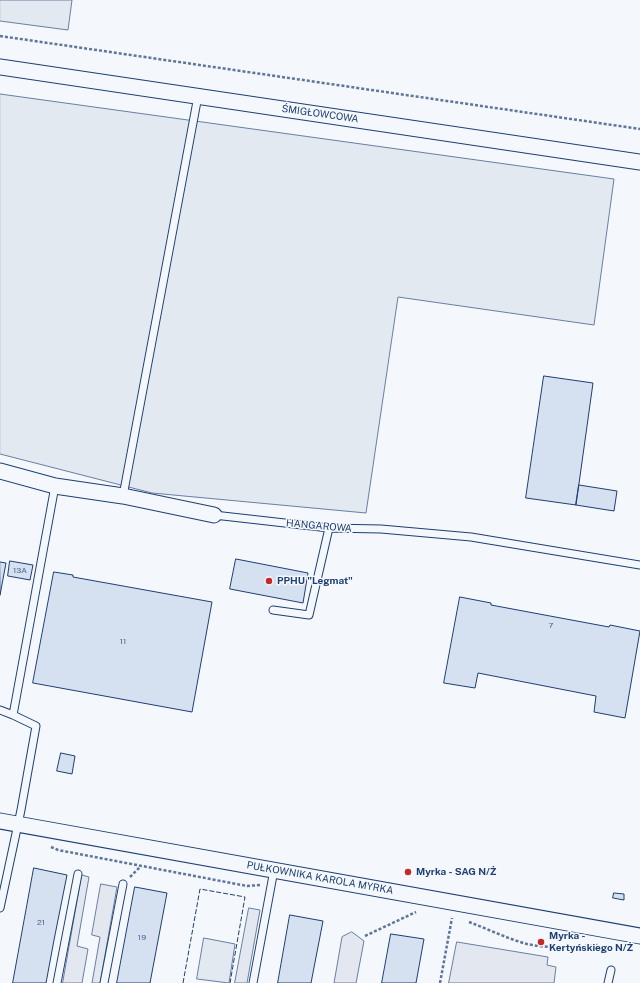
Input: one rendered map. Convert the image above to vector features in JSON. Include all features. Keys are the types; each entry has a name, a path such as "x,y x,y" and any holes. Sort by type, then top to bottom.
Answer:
{"street":[{"name":"ŚMIGŁOWCOWA","path":"0,67 640,162"},
{"name":"HANGAROWA","path":"0,471 55,486 123,496 214,515"},
{"name":"PUŁKOWNIKA KAROLA MYRKA","path":"0,821 640,936"}],"lane":[{"path":"123,496 198,96"},
{"path":"13,714 55,486"},
{"name":"HANGAROWA","path":"214,515 329,528 381,529 471,537 640,565"},
{"path":"273,610 308,615 329,528"},
{"path":"0,710 13,714 36,726 0,908"},
{"path":"253,983 274,870"},
{"path":"57,983 78,874"},
{"path":"104,983 123,884"},
{"path":"608,983 611,970"}],"path":[{"path":"0,36 640,129"},
{"path":"44,829 50,846 58,850 247,886 271,886"},
{"path":"409,911 423,913"},
{"path":"365,936 416,912"},
{"path":"440,983 452,918 445,917"},
{"path":"465,921 527,944 574,948 603,945"}],"shaded area":[{"path":"0,0 72,0 68,30 0,21"},
{"path":"0,94 614,179 594,325 398,297 366,513 152,493 0,454"},
{"path":"82,875 89,877 77,946 88,949 82,983 63,983"},
{"path":"101,884 117,887 100,983 92,983 100,937 92,935"},
{"path":"249,908 260,910 247,983 235,983"},
{"path":"352,932 364,941 356,983 334,983 342,937"},
{"path":"204,938 235,944 229,983 197,979"},
{"path":"457,942 548,957 547,965 556,967 554,983 449,983"}],"building":[{"path":"544,376 593,383 576,505 526,498"},
{"path":"579,485 617,491 614,511 576,505"},
{"name":"PPHU \"Legmat\"","path":"236,559 308,573 303,603 230,589"},
{"path":"10,561 33,565 30,580 8,576"},
{"path":"0,562 6,563 0,595"},
{"path":"54,572 73,575 73,577 212,602 192,712 33,683"},
{"path":"460,597 491,603 491,605 609,627 610,625 640,631 625,718 594,712 596,696 478,673 475,688 444,683"},
{"path":"61,753 75,756 72,774 57,771"},
{"path":"34,868 67,875 46,983 13,983"},
{"path":"135,887 167,893 150,983 117,983"},
{"path":"614,893 624,894 624,900 613,898"},
{"path":"290,915 323,921 311,983 278,983"},
{"path":"391,934 424,939 416,983 382,983"}],"fence":[{"path":"183,983 200,889 245,897 230,983"}],"place":[{"name":"PPHU \"Legmat\"","path":"269,581"},
{"name":"Myrka - SAG N/Ż","path":"408,872"},
{"name":"Myrka - Kertyńskiego N/Ż","path":"541,942"}]}
